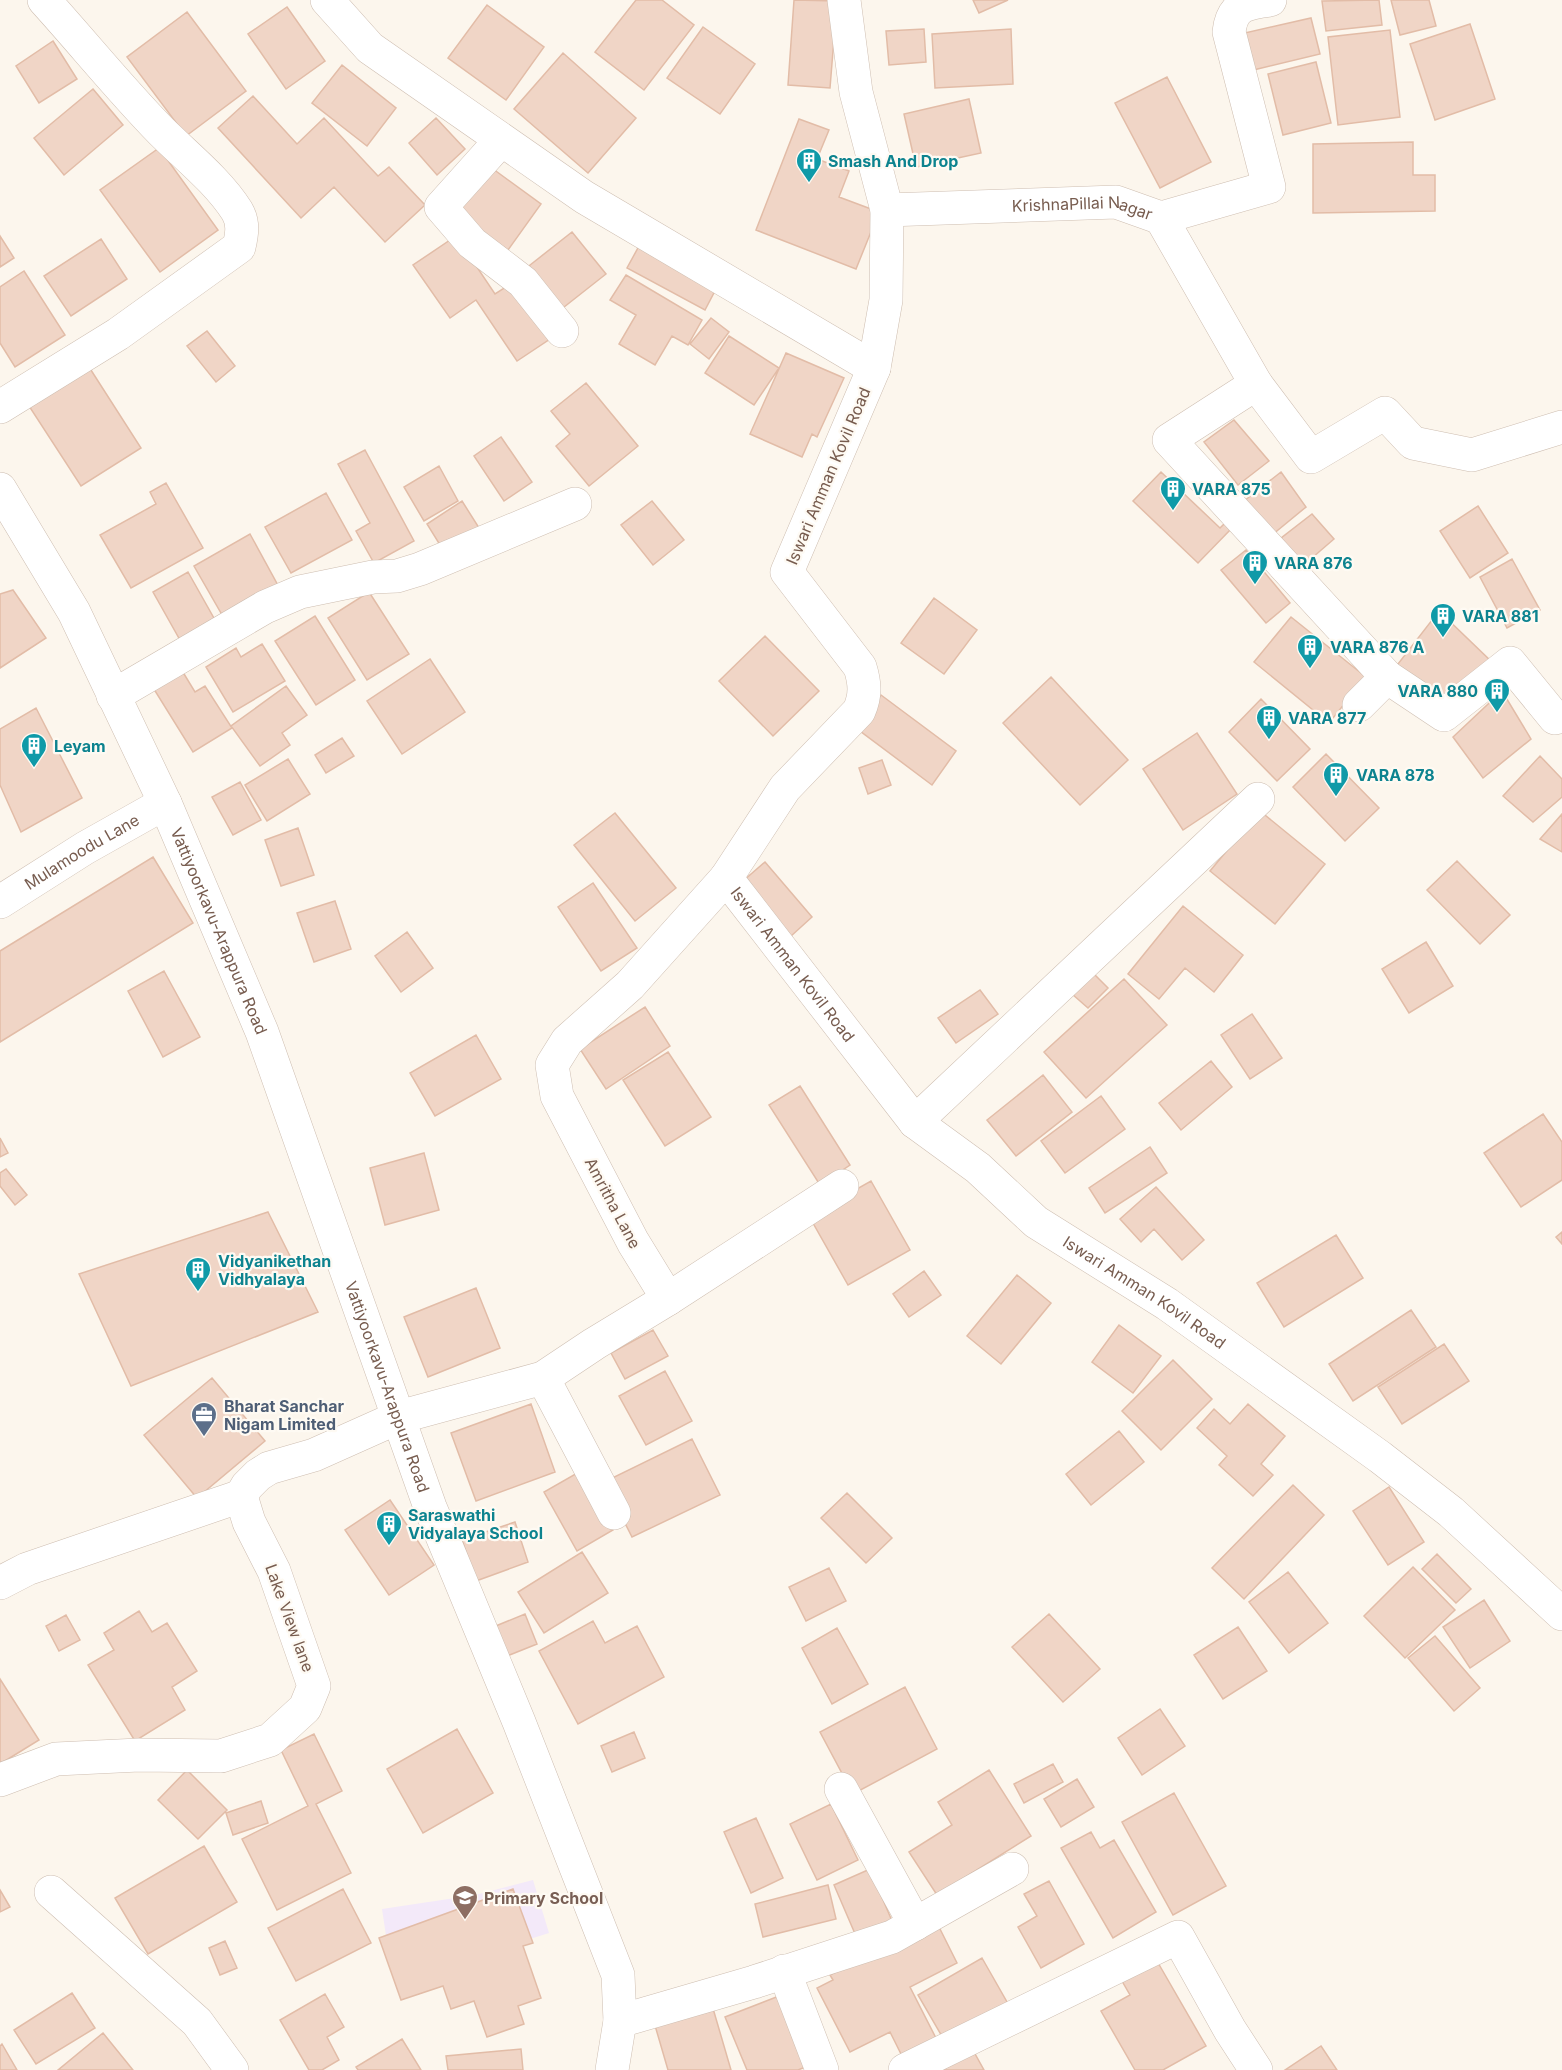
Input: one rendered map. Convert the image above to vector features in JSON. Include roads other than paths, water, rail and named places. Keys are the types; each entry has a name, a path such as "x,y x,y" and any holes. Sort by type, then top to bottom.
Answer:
{"street":[{"path":"0,407 118,334 239,247 243,231 238,213 215,185 161,131 44,0"},
{"path":"327,0 370,48 584,197 874,368"},
{"name":"Iswari Amman Kovil Road","path":"844,0 856,92 887,210 886,300 874,368 787,572 860,667 865,682 864,699 858,711 785,788 726,878 915,1122 978,1168 1036,1222 1167,1304 1380,1457 1451,1512 1562,1614"},
{"name":"KrishnaPillai Nagar","path":"887,210 1116,202 1161,218 1269,187 1229,32 1230,21 1236,10 1248,3 1270,0"},
{"path":"501,140 441,207 472,243 522,282 562,331"},
{"path":"1161,218 1256,384 1311,457 1385,413 1413,443 1472,455 1562,427"},
{"path":"1256,384 1170,440 1387,677 1444,715 1510,663 1555,718"},
{"name":"Vattiyoorkavu-Arappura Road","path":"0,489 9,527 74,612 165,803 262,1032 430,1507 519,1722 618,1975 620,2021 612,2070"},
{"path":"113,696 265,607 300,592 373,577 397,576 420,569 575,504"},
{"path":"1359,705 1387,677"},
{"path":"915,1122 1258,799"},
{"name":"Mulamoodu Lane","path":"0,902 84,848 165,803"},
{"name":"Amritha Lane","path":"668,1299 633,1242 557,1096 552,1065 567,1041 630,986 726,878"},
{"path":"0,1583 27,1569 241,1496 258,1475 269,1468 314,1455 399,1417 543,1378 842,1186"},
{"path":"543,1378 614,1513"},
{"name":"Lake View lane","path":"0,1780 56,1759 139,1755 221,1756 270,1740 305,1708 314,1686 274,1571 249,1522 241,1496"},
{"path":"841,1789 915,1924"},
{"path":"620,2021 892,1937 1012,1869"},
{"path":"51,1892 197,2022 232,2070"},
{"path":"905,2070 1178,1937 1230,2030 1256,2070"},
{"path":"784,1971 822,2070"}],"place":[{"name":"Smash And Drop","path":"809,184"},
{"name":"VARA 875","path":"1173,512"},
{"name":"VARA 876","path":"1255,586"},
{"name":"VARA 881","path":"1443,639"},
{"name":"VARA 876 A","path":"1310,670"},
{"name":"VARA 880","path":"1497,714"},
{"name":"VARA 877","path":"1269,741"},
{"name":"Leyam","path":"34,769"},
{"name":"VARA 878","path":"1336,798"},
{"name":"Vidyanikethan Vidhyalaya","path":"198,1293"},
{"name":"Bharat Sanchar Nigam Limited","path":"204,1438"},
{"name":"Saraswathi Vidyalaya School","path":"389,1547"},
{"name":"Primary School","path":"465,1921"}]}
